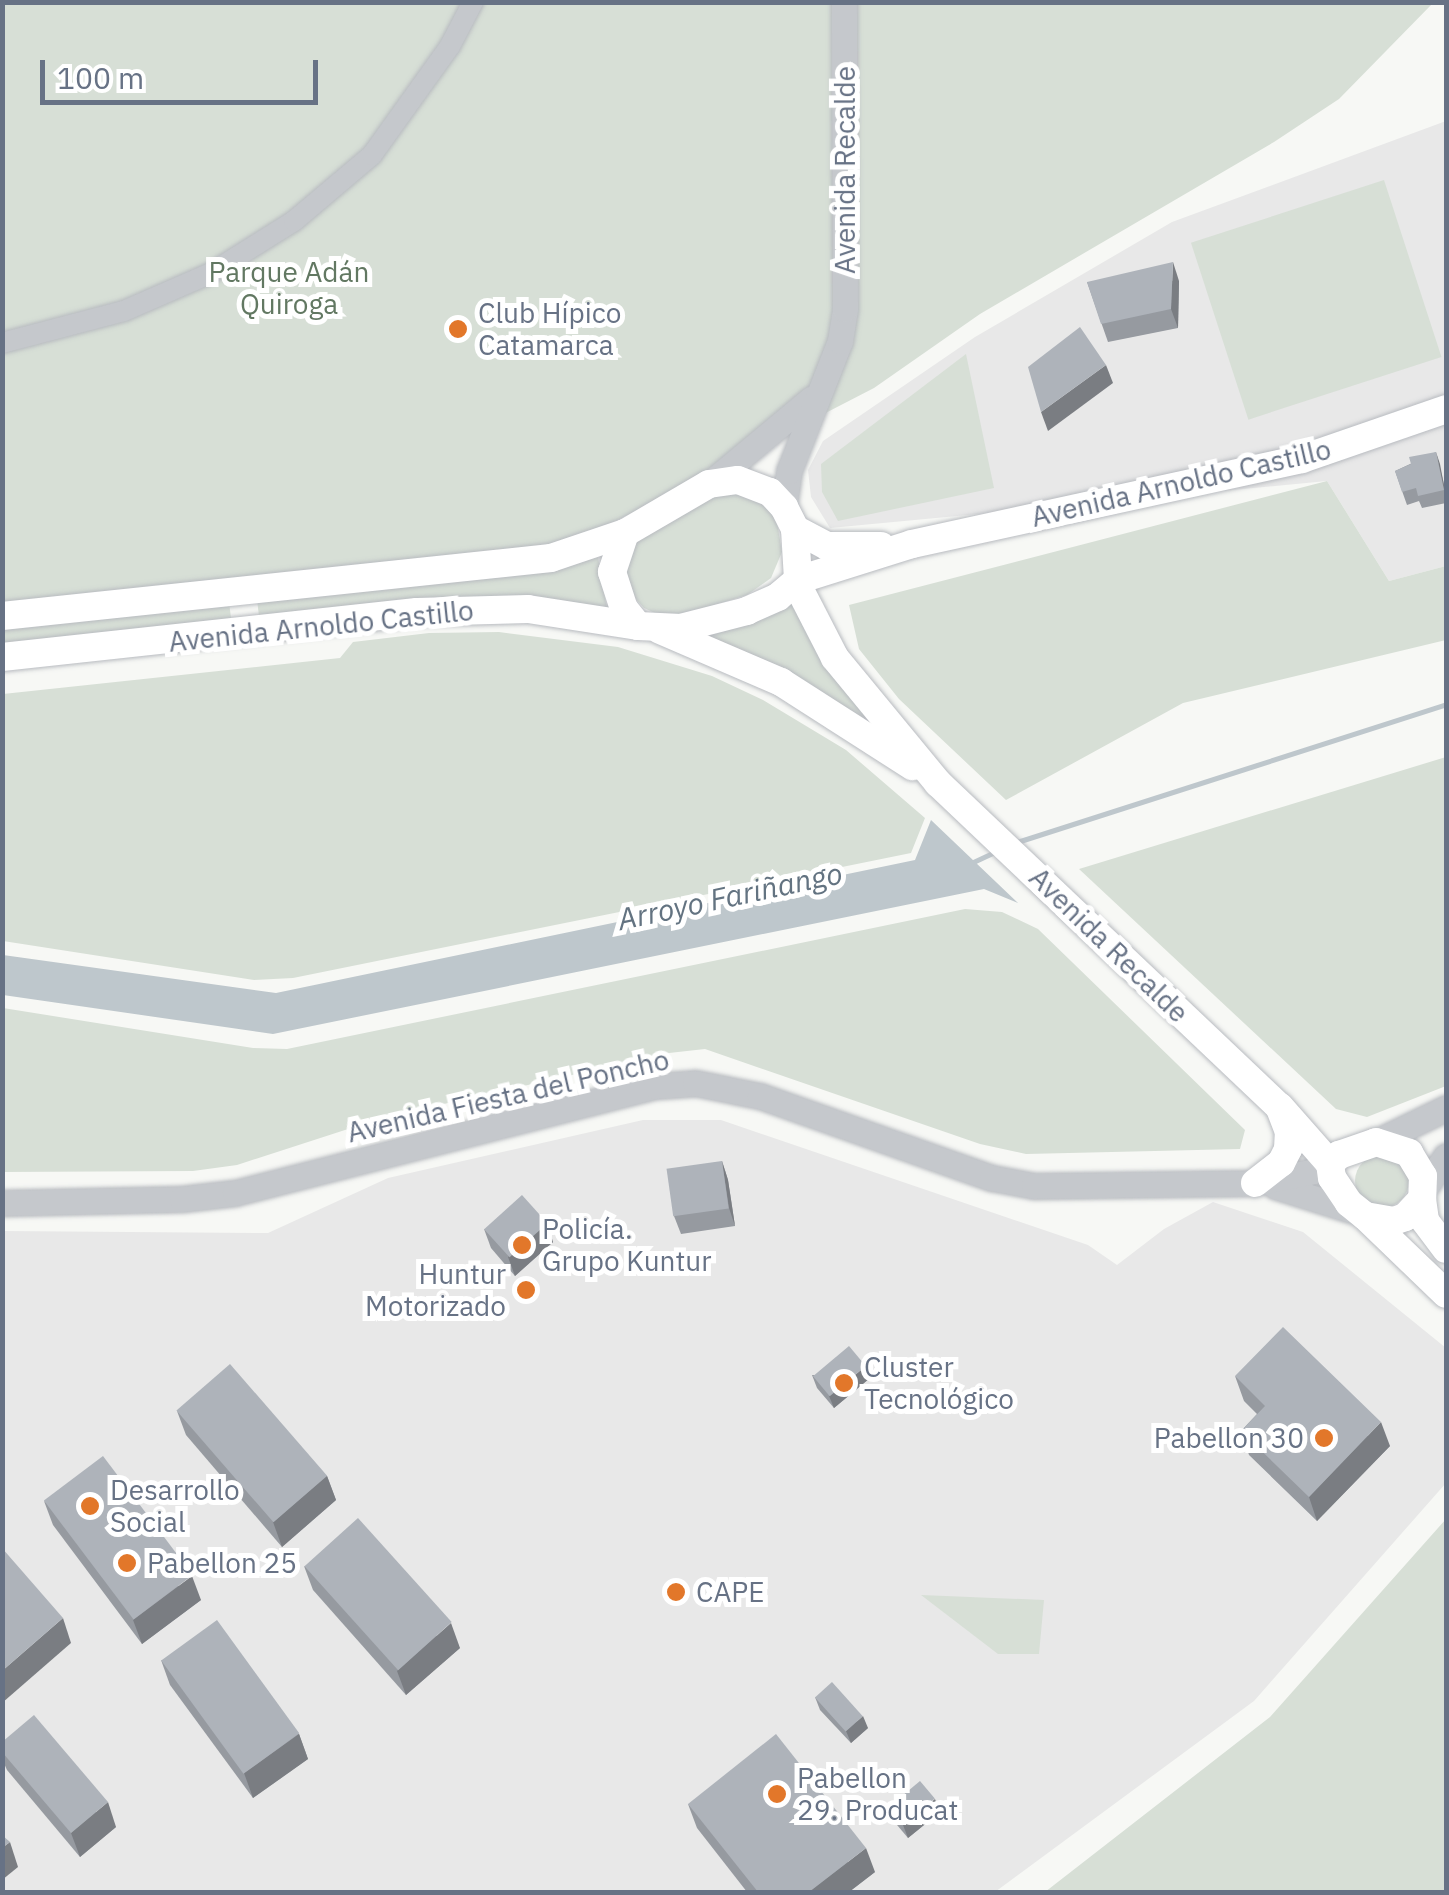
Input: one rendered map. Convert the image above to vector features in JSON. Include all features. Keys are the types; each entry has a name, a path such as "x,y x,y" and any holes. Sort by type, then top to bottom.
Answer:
{"main road":[{"name":"Avenida Arnoldo Castillo","path":"797,581 912,544 1302,459 1446,409"},
{"path":"738,480 755,484 789,518 797,581 778,597 747,611 648,628 624,609 612,572 625,533 708,484 738,480"},
{"name":"Avenida Arnoldo Castillo","path":"789,518 827,546 912,544"},
{"name":"Avenida Arnoldo Castillo","path":"2,616 491,566 551,558 625,533"},
{"name":"Avenida Recalde","path":"797,581 835,658 938,783 1280,1107 1330,1166"},
{"name":"Avenida Arnoldo Castillo","path":"2,657 417,612 528,609 648,628"},
{"name":"Avenida Recalde","path":"648,628 781,682 938,783"},
{"path":"1255,1183 1281,1163 1288,1149 1289,1132 1280,1107"},
{"name":"Avenida Recalde","path":"1280,1107 1308,1125 1369,1143"},
{"path":"1446,1249 1426,1221 1424,1194 1409,1153 1369,1143 1330,1166 1338,1189 1446,1294"},
{"path":"1363,1214 1405,1218 1424,1194"}],"street":[{"path":"2,343 124,312 210,273 306,212 372,155 450,46 473,2"},
{"name":"Avenida Recalde","path":"789,518 789,470 840,342 845,309 844,2"},
{"name":"Avenida Recalde","path":"708,484 770,438 818,392"},
{"name":"Avenida Fiesta del Poncho","path":"2,1203 182,1199 234,1193 656,1086 695,1083 760,1096 992,1178 1034,1186 1255,1183 1330,1166"},
{"path":"1369,1143 1446,1108"},
{"path":"1424,1194 1446,1156"},
{"name":"Avenida Fiesta del Poncho","path":"1255,1183 1320,1197 1363,1214"}],"shaded area":[{"path":"1446,121 1446,566 1389,581 1327,481 830,528 811,497 808,470 823,441 975,337 1172,222"},
{"path":"931,820 1018,903 984,889 273,1034 3,995 3,955 276,993 915,860"},
{"name":"CAPE","path":"643,1120 721,1120 1088,1245 1117,1265 1164,1229 1213,1202 1303,1232 1446,1348 1446,1483 1254,1701 995,1892 3,1892 3,1231 268,1233 388,1178"}],"green space":[{"name":"Parque Adán Quiroga","path":"2,3 1433,3 1339,99 1274,142 980,314 874,388 583,538 495,553 3,604"},
{"path":"1384,180 1441,357 1248,420 1191,243"},
{"path":"966,354 994,488 838,521 822,492 821,464"},
{"path":"1327,481 1389,581 1446,566 1446,640 1183,703 1006,800 899,699 859,649 849,605"},
{"path":"737,491 767,507 777,522 782,552 771,578 747,595 682,615 657,614 644,608 634,597 625,567 635,543 700,499"},
{"path":"598,557 607,609 486,596 259,616 257,600 536,573"},
{"path":"795,601 878,727 787,672 704,634"},
{"path":"229,602 231,619 5,647 3,630"},
{"path":"499,632 618,647 712,676 763,700 846,750 925,818 911,853 293,978 254,980 3,941 3,694 340,658 353,642 429,633"},
{"path":"1446,757 1446,1086 1367,1117 1336,1109 1079,869"},
{"path":"965,909 1002,912 1038,929 1245,1130 1240,1149 1026,1154 980,1144 705,1049 669,1053 382,1118 237,1165 193,1171 3,1172 3,1008 253,1048 287,1049"},
{"path":"1382,1154 1401,1162 1409,1181 1401,1200 1382,1208 1363,1200 1355,1181 1363,1162"},
{"path":"1446,1519 1446,1892 1045,1892 1270,1717"},
{"path":"921,1595 1044,1600 1039,1654 998,1654"}],"building":[{"path":"1173,262 1171,309 1101,324 1087,282"},
{"path":"1080,327 1106,365 1041,412 1028,367"},
{"path":"1436,452 1444,490 1418,496 1416,488 1402,492 1395,471 1411,464 1409,457"},
{"path":"722,1161 729,1209 673,1216 667,1169"},
{"path":"522,1195 547,1223 510,1257 484,1229"},
{"name":"Pabellon 30","path":"1283,1327 1381,1422 1309,1497 1241,1431 1265,1406 1235,1376"},
{"path":"849,1346 866,1366 830,1396 813,1376"},
{"path":"230,1364 327,1476 274,1522 176,1411"},
{"name":"Pabellon 25","path":"103,1456 193,1575 134,1620 44,1501"},
{"path":"358,1518 452,1622 398,1670 304,1566"},
{"path":"2,1548 63,1618 2,1671"},
{"path":"217,1620 299,1733 243,1774 161,1661"},
{"path":"832,1682 863,1716 846,1732 815,1697"},
{"path":"34,1715 108,1802 71,1833 2,1752 2,1742"},
{"name":"Pabellon 29. Producat","path":"776,1734 866,1848 809,1892 758,1892 688,1804"},
{"path":"920,1781 935,1799 903,1825 889,1807"}],"waterway":[{"name":"Arroyo Fariñango","path":"1017,842 1446,704"},
{"name":"Arroyo Fariñango","path":"971,863 997,851"}],"place":[{"name":"Club Hípico Catamarca","path":"458,329"},
{"name":"Policía. Grupo Kuntur","path":"522,1245"},
{"name":"Huntur Motorizado","path":"526,1290"},
{"name":"Cluster Tecnológico","path":"844,1383"},
{"name":"Pabellon 30","path":"1324,1438"},
{"name":"Desarrollo Social","path":"90,1506"},
{"name":"Pabellon 25","path":"127,1563"},
{"name":"CAPE","path":"676,1592"},
{"name":"Pabellon 29. Producat","path":"777,1794"}]}
